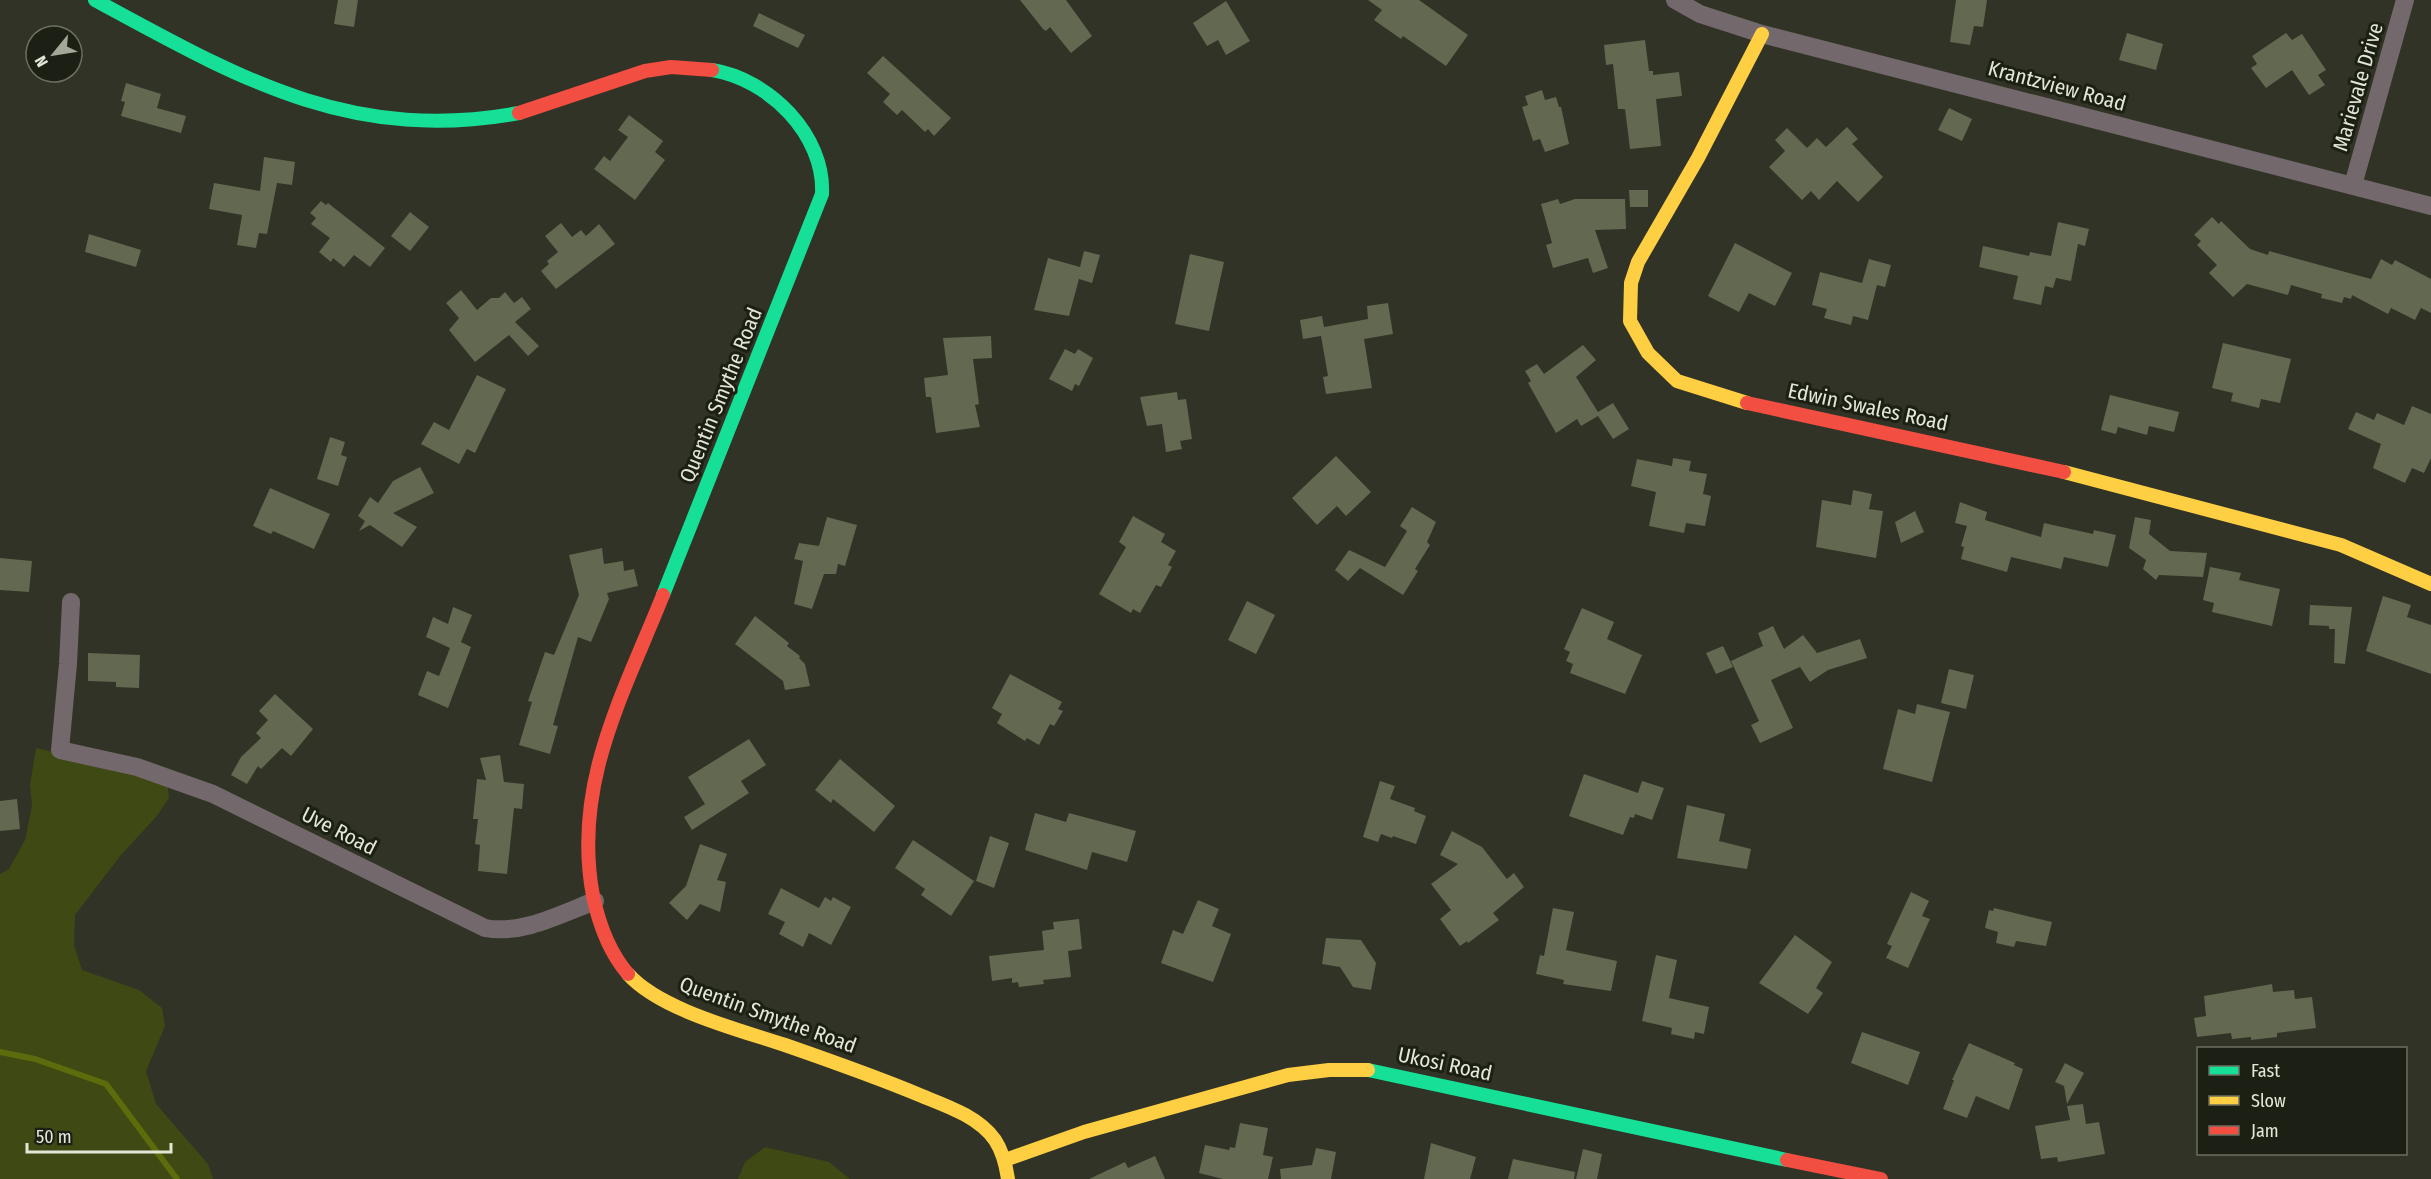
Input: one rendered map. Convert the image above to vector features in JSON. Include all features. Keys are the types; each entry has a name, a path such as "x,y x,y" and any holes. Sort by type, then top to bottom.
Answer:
{"street":[{"name":"Quentin Smythe Road","path":"95,0 259,85 304,101 382,116 442,119 514,114 566,100 591,87 644,70 685,65 710,68 740,79 776,102 800,126 817,150 824,179 818,209 594,774 586,832 595,901 604,930 619,962 630,978 654,995 698,1016 875,1076 951,1108 978,1123 995,1140 1005,1160 1008,1179"},
{"name":"Marievale Drive","path":"2353,185 2405,0"},
{"name":"Krantzview Road","path":"1686,3 1762,34 2431,206"},
{"name":"Edwin Swales Road","path":"1762,34 1698,158 1638,262 1631,283 1630,321 1635,332 1648,353 1677,381 1702,391 1762,407 1963,448 2135,489 2341,545 2431,584"},
{"name":"Uve Road","path":"70,602 68,664 60,750 137,767 213,794 485,928 502,930 526,926 595,901"},
{"name":"Ukosi Road","path":"1005,1160 1084,1132 1288,1074 1329,1070 1374,1070 1623,1126 1881,1179"}],"green space":[{"path":"36,748 167,778 169,798 75,915 74,945 82,970 139,990 162,1008 165,1026 146,1071 156,1104 208,1164 213,1179 0,1179 0,874 9,869 25,840 32,805 30,785"},
{"path":"765,1147 829,1162 850,1179 738,1179 745,1162"}],"building":[{"path":"338,0 358,0 354,27 334,24"},
{"path":"1020,0 1066,0 1092,36 1071,53 1050,27 1046,31 1043,29"},
{"path":"1368,0 1419,0 1468,35 1446,66 1403,36 1401,39 1374,20 1382,10"},
{"path":"1956,0 1987,0 1983,27 1974,26 1970,45 1950,42"},
{"path":"1226,1 1250,41 1226,55 1218,40 1207,46 1193,23"},
{"path":"759,13 805,35 798,48 753,26"},
{"path":"2127,33 2163,44 2156,70 2119,60"},
{"path":"2286,33 2292,40 2302,34 2326,70 2318,75 2325,85 2309,95 2292,70 2266,88 2251,68 2257,64 2252,56"},
{"path":"1645,40 1649,71 1653,71 1653,75 1679,72 1682,96 1656,99 1661,146 1630,149 1625,109 1618,109 1613,64 1606,65 1604,45"},
{"path":"883,56 951,118 934,136 928,129 925,132 902,110 897,115 883,102 890,94 867,73"},
{"path":"126,83 161,94 157,108 186,116 181,133 121,116 125,102 121,101"},
{"path":"1542,90 1545,100 1556,97 1561,107 1569,144 1545,152 1540,139 1533,141 1522,107 1528,105 1525,96"},
{"path":"1949,108 1972,119 1962,141 1938,130"},
{"path":"629,115 663,141 655,152 665,160 635,200 594,169 604,156 610,161 628,137 618,130"},
{"path":"1847,127 1858,139 1852,144 1883,177 1858,202 1837,181 1819,200 1811,191 1802,200 1769,167 1785,151 1775,140 1787,128 1807,148 1817,138 1826,147"},
{"path":"264,157 295,162 292,185 277,183 267,234 259,233 256,248 237,245 242,215 209,209 214,183 260,191"},
{"path":"1629,190 1648,190 1648,207 1630,207"},
{"path":"1558,199 1560,204 1575,199 1625,199 1626,229 1595,230 1608,268 1593,273 1588,258 1553,268 1546,245 1552,243 1541,204"},
{"path":"321,201 326,205 328,203 385,248 370,267 354,255 344,267 333,258 331,262 319,252 330,238 311,224 316,218 310,213"},
{"path":"410,212 429,227 410,251 391,236"},
{"path":"2212,217 2219,224 2221,221 2250,249 2268,255 2269,251 2371,279 2381,259 2392,265 2395,260 2431,279 2431,313 2421,308 2415,320 2391,308 2388,314 2352,295 2351,299 2344,297 2342,303 2321,298 2322,294 2291,285 2288,295 2247,284 2233,297 2209,273 2217,265 2197,245 2201,241 2194,235"},
{"path":"2058,222 2089,229 2085,246 2078,244 2071,281 2056,278 2053,288 2045,286 2041,305 2013,299 2018,276 1979,267 1983,246 2029,256 2030,252 2051,256"},
{"path":"561,223 572,237 581,230 586,236 599,224 615,244 556,289 541,271 549,264 547,261 558,252 545,236"},
{"path":"89,234 141,250 136,267 85,252"},
{"path":"1735,243 1792,273 1775,306 1749,293 1739,312 1708,296"},
{"path":"1084,251 1100,255 1092,283 1079,279 1069,316 1034,310 1048,258 1080,267"},
{"path":"1190,254 1224,262 1209,331 1175,324"},
{"path":"1869,259 1891,265 1885,287 1877,285 1868,320 1853,316 1851,325 1824,318 1827,309 1812,305 1820,272 1862,283"},
{"path":"461,290 477,310 491,298 499,298 505,292 514,303 522,297 531,309 515,322 539,346 528,356 509,335 475,362 449,330 459,318 446,303"},
{"path":"1388,303 1393,334 1364,339 1372,388 1326,394 1323,377 1328,376 1321,336 1303,339 1300,320 1322,316 1324,327 1368,319 1367,306"},
{"path":"991,336 992,358 973,359 979,404 975,405 980,427 936,433 931,397 926,397 924,378 948,375 943,338"},
{"path":"2223,343 2291,359 2280,403 2261,399 2259,408 2231,401 2233,393 2212,388"},
{"path":"1583,345 1596,360 1576,377 1598,412 1613,403 1629,429 1613,439 1598,416 1581,426 1577,419 1556,433 1528,383 1531,381 1525,371 1537,364 1544,374"},
{"path":"1065,349 1075,354 1078,349 1093,358 1079,386 1075,384 1072,391 1049,379"},
{"path":"477,375 506,389 475,453 467,449 459,464 421,444 434,422 449,430"},
{"path":"1177,392 1178,400 1186,399 1192,439 1180,441 1182,449 1166,452 1162,424 1147,426 1140,397"},
{"path":"2110,395 2179,412 2174,432 2149,426 2147,435 2118,427 2116,434 2101,430"},
{"path":"2412,406 2431,414 2431,458 2424,473 2412,468 2405,483 2373,468 2381,444 2348,429 2356,412 2374,420 2377,413 2404,425"},
{"path":"330,437 345,442 341,455 347,457 338,486 317,479"},
{"path":"1336,456 1371,492 1346,516 1337,506 1317,525 1292,498"},
{"path":"1673,458 1691,461 1689,471 1707,474 1703,494 1711,496 1705,526 1686,523 1684,533 1649,526 1656,492 1631,486 1637,459 1672,466"},
{"path":"420,467 434,493 393,513 417,527 402,547 370,525 359,531 365,521 358,516 370,497 378,503 393,481"},
{"path":"270,488 330,514 314,549 273,531 271,534 253,526"},
{"path":"1853,490 1872,494 1869,509 1883,511 1876,558 1816,547 1822,500 1851,505"},
{"path":"1960,502 1987,512 1985,520 2041,537 2044,523 2093,534 2094,530 2116,535 2108,567 2064,557 2061,569 2011,557 2007,572 1961,559 1964,547 1961,546 1967,526 1955,523"},
{"path":"1412,507 1436,522 1427,542 1430,545 1403,595 1360,568 1348,581 1335,570 1349,550 1385,567 1407,531 1400,526"},
{"path":"1915,511 1924,532 1901,543 1895,522"},
{"path":"1133,516 1165,534 1161,542 1176,551 1168,565 1172,567 1161,587 1156,585 1140,613 1133,609 1131,613 1099,594 1126,547 1119,542"},
{"path":"827,517 857,525 845,566 838,564 836,574 824,574 812,609 794,604 803,561 794,559 799,543 819,546"},
{"path":"2135,517 2151,520 2149,534 2170,551 2207,553 2203,577 2159,575 2156,580 2143,569 2146,560 2129,548"},
{"path":"602,548 604,564 623,561 624,571 634,569 638,586 607,593 609,599 591,642 578,637 553,725 558,726 550,754 519,745 532,702 528,701 545,652 554,655 579,595 569,555"},
{"path":"0,558 32,561 29,592 0,590"},
{"path":"2210,567 2241,573 2239,580 2280,589 2272,626 2212,612 2214,603 2203,600"},
{"path":"2383,596 2411,605 2407,617 2431,625 2431,674 2366,651"},
{"path":"1247,601 1275,615 1256,654 1228,640"},
{"path":"2310,605 2352,607 2345,664 2334,663 2335,629 2329,629 2329,626 2309,625"},
{"path":"453,607 472,615 461,642 471,647 448,708 418,695 427,671 439,676 450,648 426,637 433,617 448,624"},
{"path":"1582,608 1614,622 1607,639 1642,655 1625,694 1570,673 1573,664 1566,661 1570,652 1564,649"},
{"path":"755,616 789,643 787,646 800,656 799,658 805,664 810,686 785,690 783,681 735,644"},
{"path":"1773,626 1784,649 1803,635 1817,653 1860,639 1867,658 1828,670 1810,682 1800,667 1771,680 1793,728 1760,743 1751,725 1759,721 1731,661 1763,646 1758,633"},
{"path":"1723,646 1733,667 1716,674 1706,653"},
{"path":"88,653 140,655 139,688 116,687 116,682 88,681"},
{"path":"1949,669 1974,675 1966,709 1941,703"},
{"path":"1010,674 1062,702 1058,709 1063,711 1054,726 1050,724 1039,745 1027,738 1025,741 997,723 1002,714 992,708"},
{"path":"275,694 313,729 291,756 282,748 261,769 258,766 247,784 231,775 241,757 261,738 256,733 268,720 259,711"},
{"path":"1917,704 1950,712 1932,782 1883,769 1898,709 1915,714"},
{"path":"749,739 766,765 741,781 749,793 692,830 684,817 705,804 688,777"},
{"path":"500,755 504,782 524,784 522,809 514,808 507,874 478,871 480,845 475,844 478,819 473,819 477,779 486,780 480,758"},
{"path":"840,759 895,806 874,832 833,799 831,803 815,790"},
{"path":"1584,774 1638,793 1642,781 1664,788 1652,820 1635,814 1634,818 1630,817 1623,835 1569,816"},
{"path":"1380,781 1395,786 1390,799 1415,808 1414,811 1426,816 1416,844 1381,834 1378,842 1363,837"},
{"path":"17,799 20,829 0,831 0,801"},
{"path":"1687,805 1725,814 1719,841 1751,849 1747,869 1677,858"},
{"path":"1035,813 1066,822 1069,813 1136,831 1127,862 1092,852 1087,870 1025,850"},
{"path":"1452,831 1482,847 1507,879 1514,873 1524,887 1493,913 1499,920 1468,943 1467,941 1460,946 1440,919 1451,910 1431,884 1458,864 1440,855"},
{"path":"990,836 1009,843 994,888 976,881"},
{"path":"913,840 974,881 951,916 921,895 925,889 895,868"},
{"path":"700,844 727,854 717,880 726,882 720,912 700,904 687,920 669,903 686,886"},
{"path":"781,888 819,908 825,897 831,901 833,897 851,907 831,945 809,933 803,947 779,934 785,922 768,914"},
{"path":"1911,892 1929,901 1922,916 1930,919 1908,968 1886,958 1892,946 1887,944"},
{"path":"1198,900 1219,909 1212,926 1231,934 1213,982 1161,963 1173,930 1183,934"},
{"path":"1553,908 1574,912 1566,950 1617,961 1611,991 1563,984 1564,980 1536,974 1540,955 1544,956"},
{"path":"1994,908 2052,922 2046,946 2016,941 2014,947 1996,943 1998,932 1985,928 1989,910 1993,911"},
{"path":"1079,919 1082,949 1068,951 1071,977 1043,980 1044,984 1019,987 1018,982 1012,983 1012,978 992,981 989,956 1044,950 1042,931 1054,929 1053,922"},
{"path":"1795,935 1832,962 1816,988 1823,993 1808,1014 1759,983"},
{"path":"1326,938 1361,940 1376,963 1371,990 1353,987 1340,967 1322,964"},
{"path":"1656,955 1677,960 1669,998 1709,1007 1704,1034 1695,1032 1694,1039 1671,1034 1672,1028 1642,1021"},
{"path":"2272,984 2273,992 2294,990 2295,999 2312,997 2316,1028 2277,1033 2277,1037 2251,1040 2251,1037 2232,1039 2231,1033 2197,1037 2194,1018 2206,1016 2204,996"},
{"path":"1862,1032 1920,1052 1908,1085 1851,1063"},
{"path":"1969,1043 2015,1063 2014,1065 2023,1069 2009,1110 1976,1096 1967,1118 1943,1109 1954,1080 1952,1080"},
{"path":"2065,1063 2084,1073 2067,1104 2064,1086 2055,1082"},
{"path":"2083,1104 2086,1124 2099,1122 2105,1154 2058,1162 2057,1157 2041,1159 2035,1126 2070,1120 2067,1106"},
{"path":"1240,1123 1268,1128 1263,1155 1273,1157 1268,1179 1223,1179 1199,1173 1205,1145 1229,1150 1230,1147 1235,1148"},
{"path":"1431,1143 1476,1157 1470,1179 1424,1179"},
{"path":"1316,1148 1336,1152 1331,1179 1281,1179 1280,1169 1312,1165"},
{"path":"1583,1149 1602,1154 1597,1179 1576,1179"},
{"path":"1155,1156 1165,1179 1089,1179 1125,1162 1128,1168"},
{"path":"1513,1159 1575,1172 1574,1179 1508,1179"}],"waterway":[{"path":"0,1052 35,1059 106,1084 177,1179"}],"traffic: fast":[{"path":"95,0 247,78 297,97 348,111 401,119 458,120 519,113"},
{"path":"663,595 822,194 820,172 814,151 804,131 790,113 754,85 733,75 712,70"},
{"path":"1368,1070 1787,1160"}],"traffic: slow":[{"path":"1747,403 1677,381 1648,353 1630,321 1631,283 1638,262 1698,158 1762,34"},
{"path":"2064,472 2341,545 2431,584"},
{"path":"628,974 642,987 680,1008 871,1076 962,1113 980,1125 995,1140 1004,1159 1008,1179"},
{"path":"1005,1160 1084,1132 1288,1075 1329,1070 1368,1070"}],"traffic: jam":[{"path":"519,113 645,71 671,67 712,70"},
{"path":"1747,403 2064,472"},
{"path":"628,974 610,947 595,906 588,855 589,816 595,778 605,741 663,595"},
{"path":"1787,1160 1881,1179"}]}
